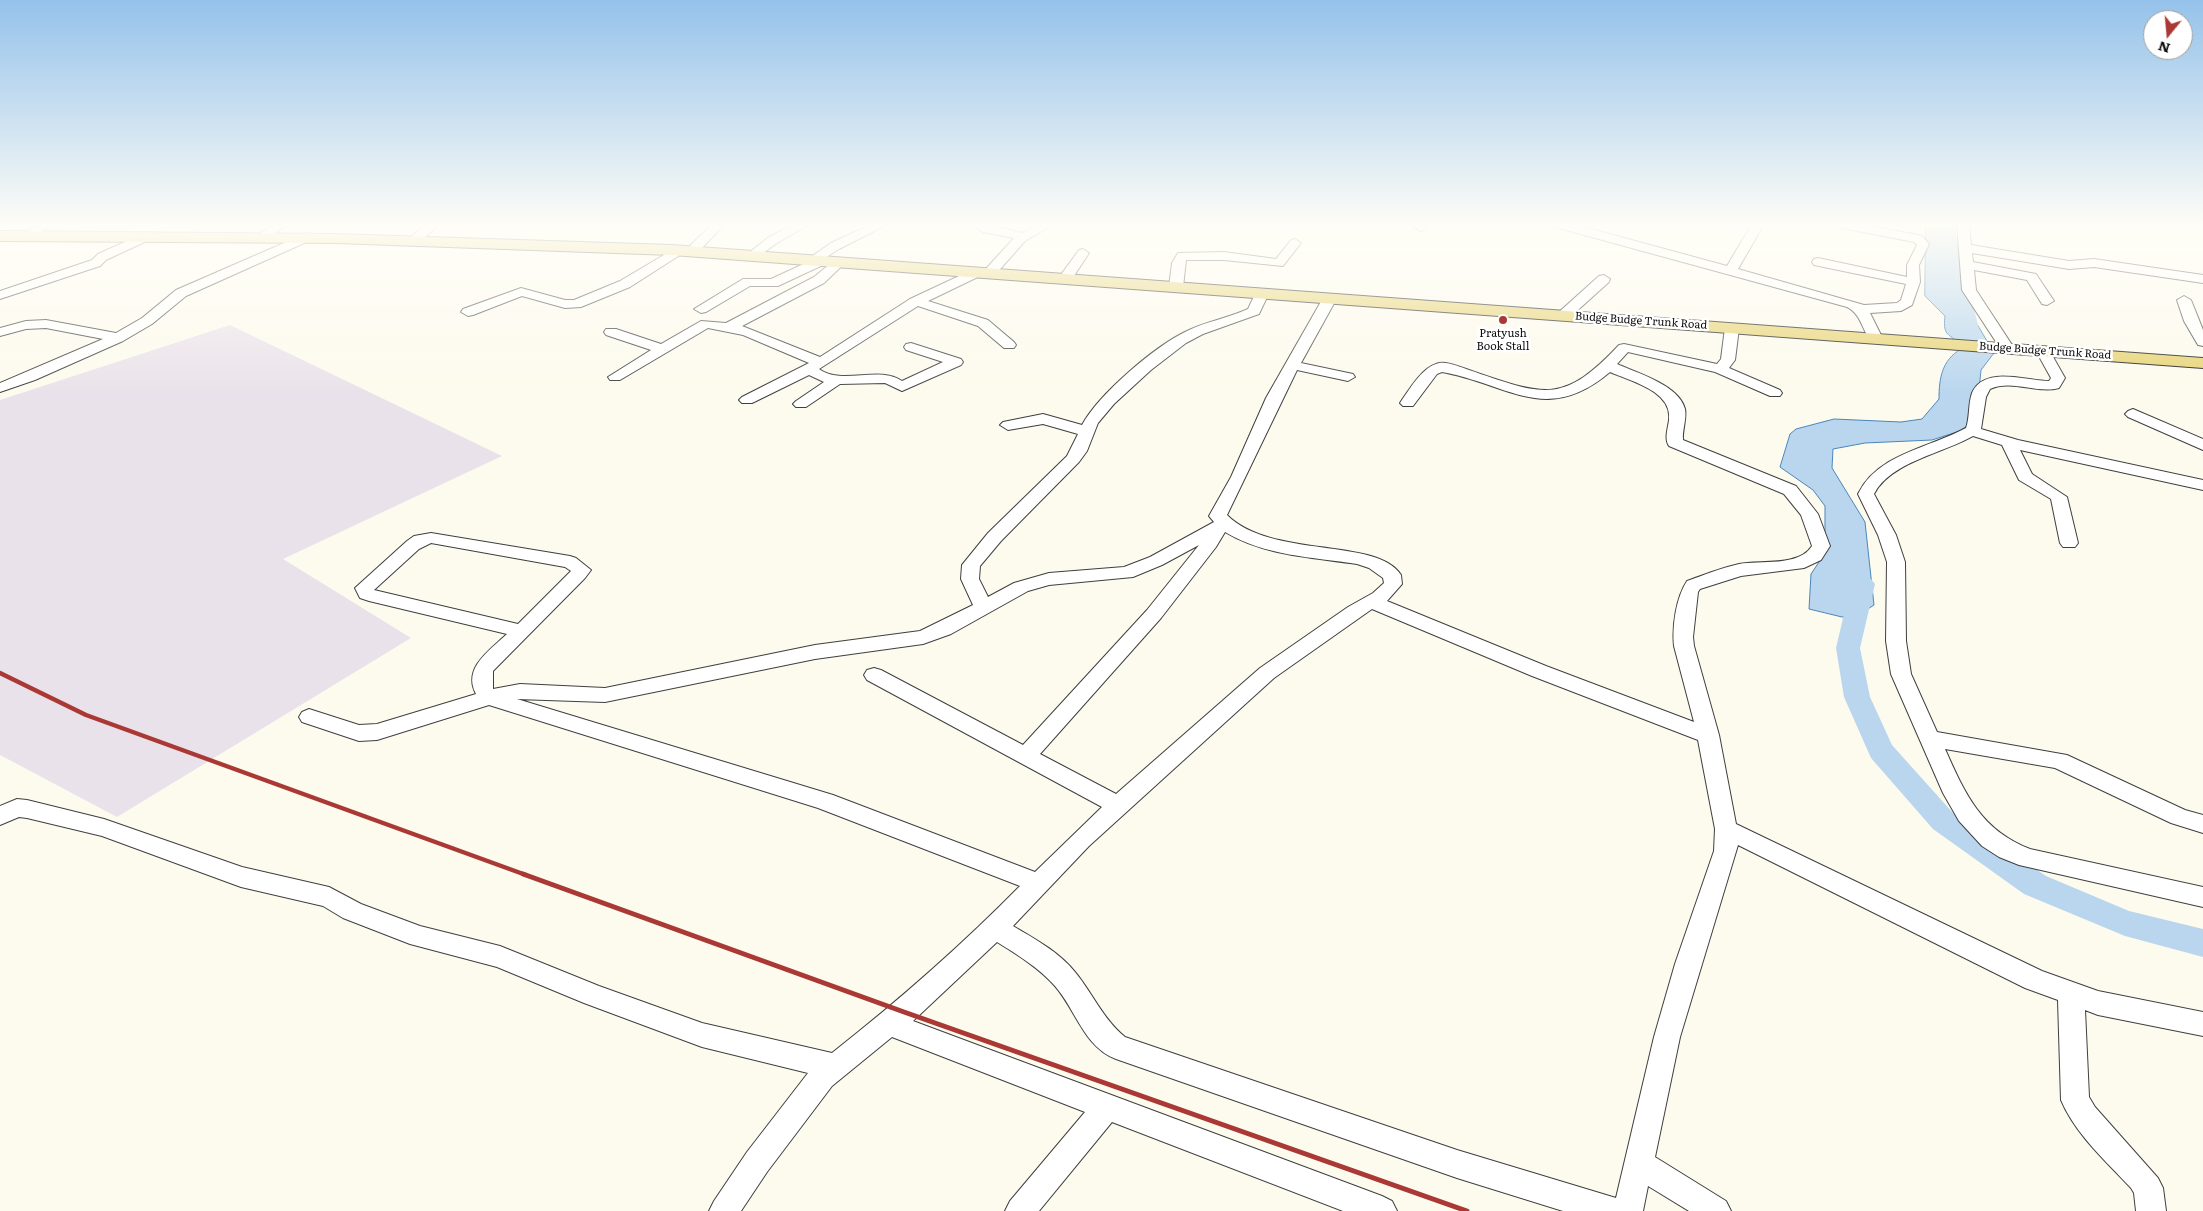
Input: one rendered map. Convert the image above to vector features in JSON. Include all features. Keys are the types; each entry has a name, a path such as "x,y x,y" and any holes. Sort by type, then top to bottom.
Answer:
{"main road":[{"name":"Budge Budge Trunk Road","path":"1086,281 2203,363"}],"street":[{"path":"0,295 43,281"},
{"path":"0,388 30,377 118,338 147,320 181,293 209,281"},
{"path":"468,312 521,292 565,304 576,304 631,281"},
{"path":"701,308 748,282 773,283 778,281"},
{"path":"730,327 818,281"},
{"path":"747,400 844,349 862,334 917,301 966,281"},
{"path":"1176,287 1177,281"},
{"path":"1564,316 1602,281"},
{"path":"1770,281 1829,296 1862,309 1901,307 1910,296 1914,282 1907,281"},
{"path":"1967,281 1971,295 2000,348"},
{"path":"2034,281 2047,301"},
{"path":"984,608 970,580 971,565 1001,531 1074,458 1086,431 1112,398 1180,340 1206,328 1254,311 1262,293"},
{"path":"724,1211 757,1162 822,1077 833,1066 889,1024 995,928 1038,883 1119,806 1267,673 1372,602 1393,584 1392,575 1386,570 1360,559 1270,545 1221,525 1218,516 1292,365 1330,298"},
{"path":"2184,300 2191,321 2203,342"},
{"path":"917,301 942,311 983,323 1009,345"},
{"path":"1862,309 1876,338"},
{"path":"1,331 26,325 46,324 118,338"},
{"path":"615,377 702,325 730,327 746,331 815,365"},
{"path":"1720,369 1728,360 1732,328"},
{"path":"611,332 662,349"},
{"path":"815,365 813,372 820,376 838,379 884,379 902,387 956,362 911,347"},
{"path":"1408,403 1436,368 1446,368 1527,394 1543,396 1572,393 1609,366 1624,348 1720,369 1775,393"},
{"path":"1972,431 1980,392 1984,386 1996,381 2049,386 2057,382 2056,374 2043,351"},
{"path":"1292,365 1348,377"},
{"path":"1609,366 1651,385 1666,394 1675,403 1677,413 1675,443 1790,490 1809,514 1820,536 1820,551 1808,560 1798,564 1739,570 1700,581 1693,585 1689,592 1683,637 1708,735 1726,829 1726,851 1688,964 1669,1028 1628,1211"},
{"path":"801,404 838,379"},
{"path":"2133,414 2203,445"},
{"path":"1008,425 1043,419 1086,431"},
{"path":"2203,485 2009,443 1972,431 1904,460 1873,482 1866,494 1887,535 1896,562 1896,641 1901,674 1954,792 1967,815 1990,839 2007,850 2027,858 2203,897"},
{"path":"2009,443 2025,478 2059,497 2069,543"},
{"path":"310,717 359,733 377,732 488,697 520,691 605,695 718,670 815,652 923,637 944,630 1036,582 1049,579 1128,573 1156,561 1221,525"},
{"path":"1026,756 1154,614 1210,543 1221,525"},
{"path":"522,631 376,597 367,594 364,588 413,545 420,540 431,538 559,560 579,566 582,570 579,574 522,631 484,668 481,676 482,688 488,697 825,800 1038,883"},
{"path":"1372,602 1477,648 1580,689 1708,735"},
{"path":"874,675 1119,806"},
{"path":"1929,738 2059,761 2179,817 2203,824"},
{"path":"0,816 17,808 26,809 104,828 241,877 329,898 352,911 419,936 500,957 592,995 702,1035 833,1066"},
{"path":"1726,829 1911,922 2034,980 2071,995 2135,1012 2203,1024"},
{"path":"995,928 1052,965 1067,981 1096,1030 1116,1047 1457,1164 1611,1211"},
{"path":"2071,995 2075,1100 2085,1117 2148,1188 2151,1211"},
{"path":"889,1024 1382,1211"},
{"path":"1020,1211 1107,1106"},
{"path":"1638,1163 1716,1211"}],"shaded area":[{"path":"230,325 502,456 283,559 411,638 117,817 0,755 0,400"}],"water":[{"path":"1925,281 1953,281 1994,353 1981,370 1976,419 1960,431 1932,440 1865,443 1833,449 1832,468 1865,522 1874,605 1857,616 1842,617 1809,609 1811,574 1825,553 1825,506 1813,490 1780,467 1790,434 1796,429 1834,419 1901,422 1922,419 1939,399 1941,377 1946,364 1961,349 1958,343 1946,332 1945,316 1925,296"}],"waterway":[{"path":"1958,281 1970,329"},
{"path":"1863,584 1848,648 1857,697 1881,751 1943,821 2035,885 2125,923 2203,943"}],"railway":[{"path":"0,673 86,715 526,875"},
{"path":"523,874 904,1012 1467,1211"}],"place":[{"name":"Pratyush Book Stall","path":"1503,320"}]}
